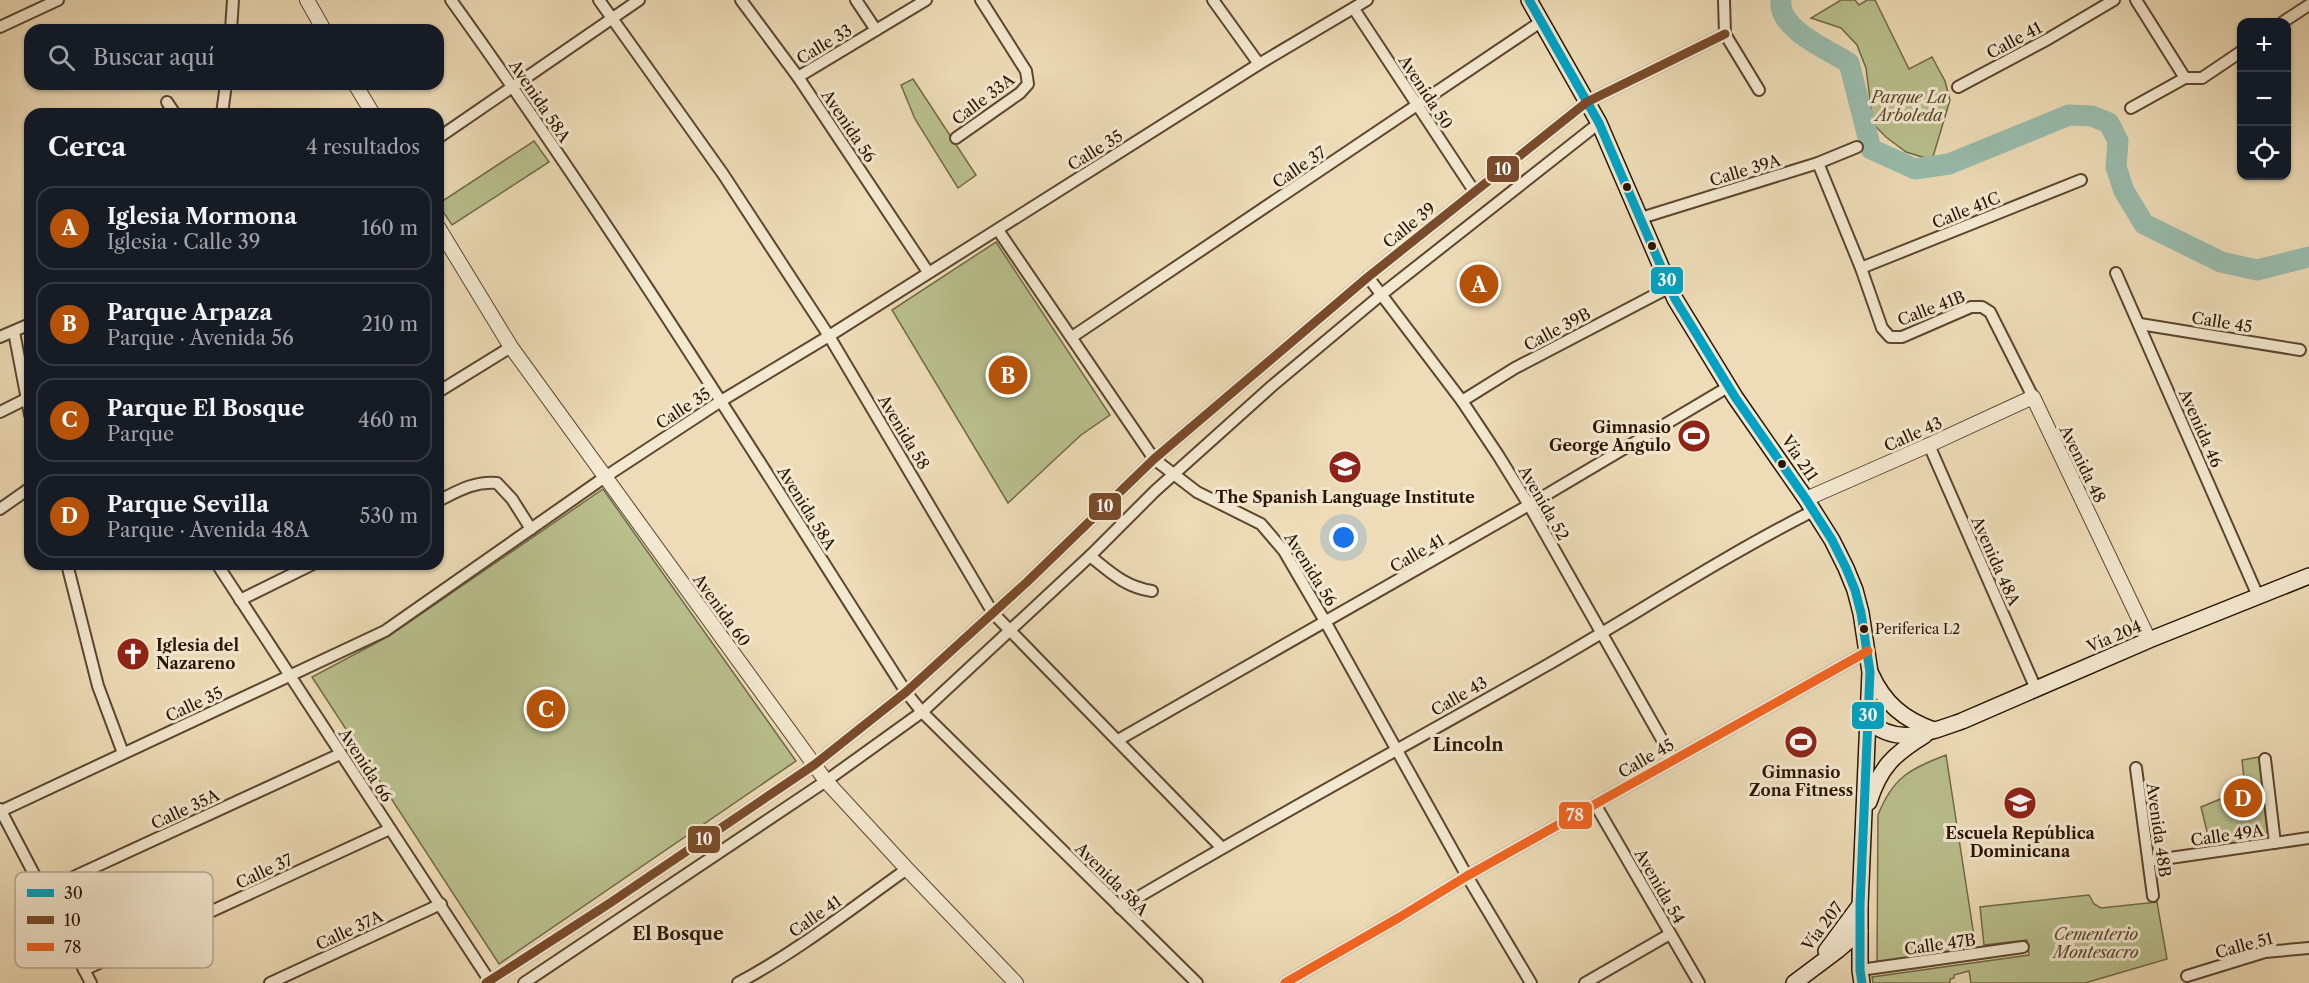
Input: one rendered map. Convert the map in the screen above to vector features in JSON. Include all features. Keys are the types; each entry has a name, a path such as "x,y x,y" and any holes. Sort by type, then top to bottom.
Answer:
{"main road":[{"name":"Vía 211","path":"1529,0 1599,123 1670,287 1693,332 1728,387 1810,505 1846,568 1861,613 1870,672 1862,822 1861,977"},
{"name":"Vía 204","path":"1869,721 1878,730 1889,735 1903,736 1934,730 1988,711 2149,640 2309,576"},
{"path":"1870,672 1878,689 1890,705 1910,721 1934,730"},
{"path":"1862,822 1875,783 1887,764 1910,744 1934,730"},
{"name":"Vía 207","path":"1812,969 1860,905"},
{"name":"Vía 207","path":"1794,983 1860,931"}],"street":[{"path":"0,27 56,0"},
{"path":"231,24 233,0"},
{"path":"307,0 321,24"},
{"name":"Avenida 58A","path":"451,0 514,87 721,401 906,692 922,712 1197,983"},
{"name":"Avenida 58","path":"599,0 723,174 829,336 993,613 1221,847"},
{"path":"444,134 639,0"},
{"name":"Avenida 56","path":"741,0 798,77 928,272"},
{"path":"856,0 876,30"},
{"name":"Calle 33","path":"798,77 926,0"},
{"name":"Calle 33A","path":"956,138 1020,93 1028,84 1026,71 981,0"},
{"path":"1213,0 1259,64"},
{"name":"Calle 35","path":"1,810 385,631 605,477 721,401 829,336 1259,64 1367,0"},
{"path":"1724,0 1725,34 1759,90"},
{"name":"Calle 41","path":"1958,87 2048,39 2114,0"},
{"path":"2136,0 2185,78"},
{"path":"2289,18 2309,5"},
{"name":"Avenida 50","path":"1354,9 1474,191"},
{"name":"Calle 37","path":"1072,337 1542,21"},
{"name":"Calle 39","path":"489,982 814,765 906,692 993,613 1154,459 1368,277 1587,102 1725,34"},
{"path":"2132,108 2185,78 2202,78 2237,54"},
{"path":"223,108 225,90"},
{"path":"359,90 369,108"},
{"path":"167,102 171,108"},
{"path":"524,983 826,781 922,712 1090,556 1173,475 1272,386 1382,294 1599,123"},
{"name":"Calle 39A","path":"1641,218 1818,163 1857,147"},
{"path":"1818,163 1861,268"},
{"name":"Calle 41C","path":"1861,268 2081,180"},
{"name":"Avenida 56","path":"998,230 1154,459 1197,492 1261,524 1284,551 1467,876 1531,983"},
{"name":"Avenida 60","path":"444,237 511,347 826,781 1016,983"},
{"name":"Calle 41B","path":"1861,268 1882,328 1890,337 1902,338 1971,307 1982,307"},
{"name":"Avenida 46","path":"2116,273 2258,596"},
{"name":"Avenida 52","path":"1368,277 1462,401 1529,505 1673,759"},
{"name":"Calle 39B","path":"1462,401 1515,368 1670,287"},
{"name":"Avenida 48","path":"1982,307 1990,312 2033,397 2149,640"},
{"name":"Calle 45","path":"2140,324 2300,350"},
{"path":"0,337 24,327"},
{"path":"14,332 24,388"},
{"path":"444,388 511,347"},
{"name":"Calle 41","path":"1118,740 1529,505 1728,387"},
{"name":"Calle 43","path":"1120,908 1221,847 1398,750 1601,634 1810,505 1929,445 2033,397"},
{"path":"0,412 24,400"},
{"name":"Avenida 48A","path":"1929,445 2036,689"},
{"path":"444,498 482,482 496,483 512,499 531,529"},
{"path":"0,508 24,492"},
{"path":"1090,556 1135,588 1152,591"},
{"path":"69,570 99,686 123,753"},
{"name":"Avenida 66","path":"221,570 441,904 489,982"},
{"path":"240,600 301,570"},
{"name":"Calle 45","path":"1285,983 1467,876 1868,651"},
{"name":"Calle 35A","path":"84,872 340,754"},
{"path":"2265,759 2275,843"},
{"name":"Avenida 48B","path":"2136,768 2153,896"},
{"name":"Avenida 54","path":"1595,804 1699,983"},
{"path":"1,810 33,872"},
{"name":"Calle 37","path":"213,911 390,829"},
{"name":"Calle 49A","path":"2149,861 2309,838"},
{"name":"Calle 41","path":"738,983 821,930 907,869"},
{"name":"Calle 37A","path":"270,983 441,904"},
{"path":"1585,983 1670,934"},
{"name":"Calle 47B","path":"1861,977 2024,947"},
{"name":"Calle 51","path":"2187,976 2265,952 2309,948"},
{"name":"Calle 37","path":"84,970 88,968"},
{"path":"84,970 91,983"}],"green space":[{"name":"Parque La Arboleda","path":"1841,0 1855,0 1859,5 1867,0 1875,0 1909,69 1932,57 1945,81 1950,100 1932,160 1906,152 1873,124 1866,68 1857,45 1841,28 1811,18"},
{"path":"913,79 976,175 958,188 915,119 901,85"},
{"path":"534,141 549,162 452,225 444,213 444,200"},
{"path":"996,242 1110,415 1081,435 1008,503 892,310"},
{"path":"603,489 796,761 499,964 312,677 389,636"},
{"path":"1946,755 1976,949 1877,962 1878,815 1890,792 1904,776"},
{"path":"2259,757 2268,840 2211,848 2201,807 2245,789 2242,760"},
{"name":"Cementerio Montesacro","path":"2089,895 2094,904 2101,908 2157,902 2167,959 2085,983 1971,983 1969,971 1954,975 1950,983 1873,983 1872,977 2029,955 2027,940 1984,945 1980,907"}],"waterway":[{"path":"1781,0 1782,10 1795,29 1849,63 1871,149 1915,169 1949,164 2069,115 2092,116 2109,123 2118,141 2116,167 2124,191 2144,224 2221,262 2257,270 2309,257"}],"transit line":[{"name":"30","path":"1529,0 1599,123 1675,299 1735,397 1832,540 1855,590 1870,672 1860,905 1862,983"},
{"name":"10","path":"486,983 610,903 814,765 906,692 1027,582 1154,459 1368,277 1587,102 1725,34"},
{"name":"78","path":"1285,983 1467,876 1868,651"}],"place":[{"name":"Iglesia Mormona","path":"1479,284"},
{"name":"Parque Arpaza","path":"1008,375"},
{"name":"Gimnasio George Angulo","path":"1694,436"},
{"name":"The Spanish Language Institute","path":"1345,467"},
{"name":"Periferica L2","path":"1864,629"},
{"name":"Iglesia del Nazareno","path":"133,654"},
{"name":"Parque El Bosque","path":"546,709"},
{"name":"Gimnasio Zona Fitness","path":"1801,742"},
{"name":"Parque Sevilla","path":"2243,798"},
{"name":"Escuela República Dominicana","path":"2020,803"}],"district":[{"name":"Lincoln","path":"1468,745"},
{"name":"El Bosque","path":"678,934"}]}
